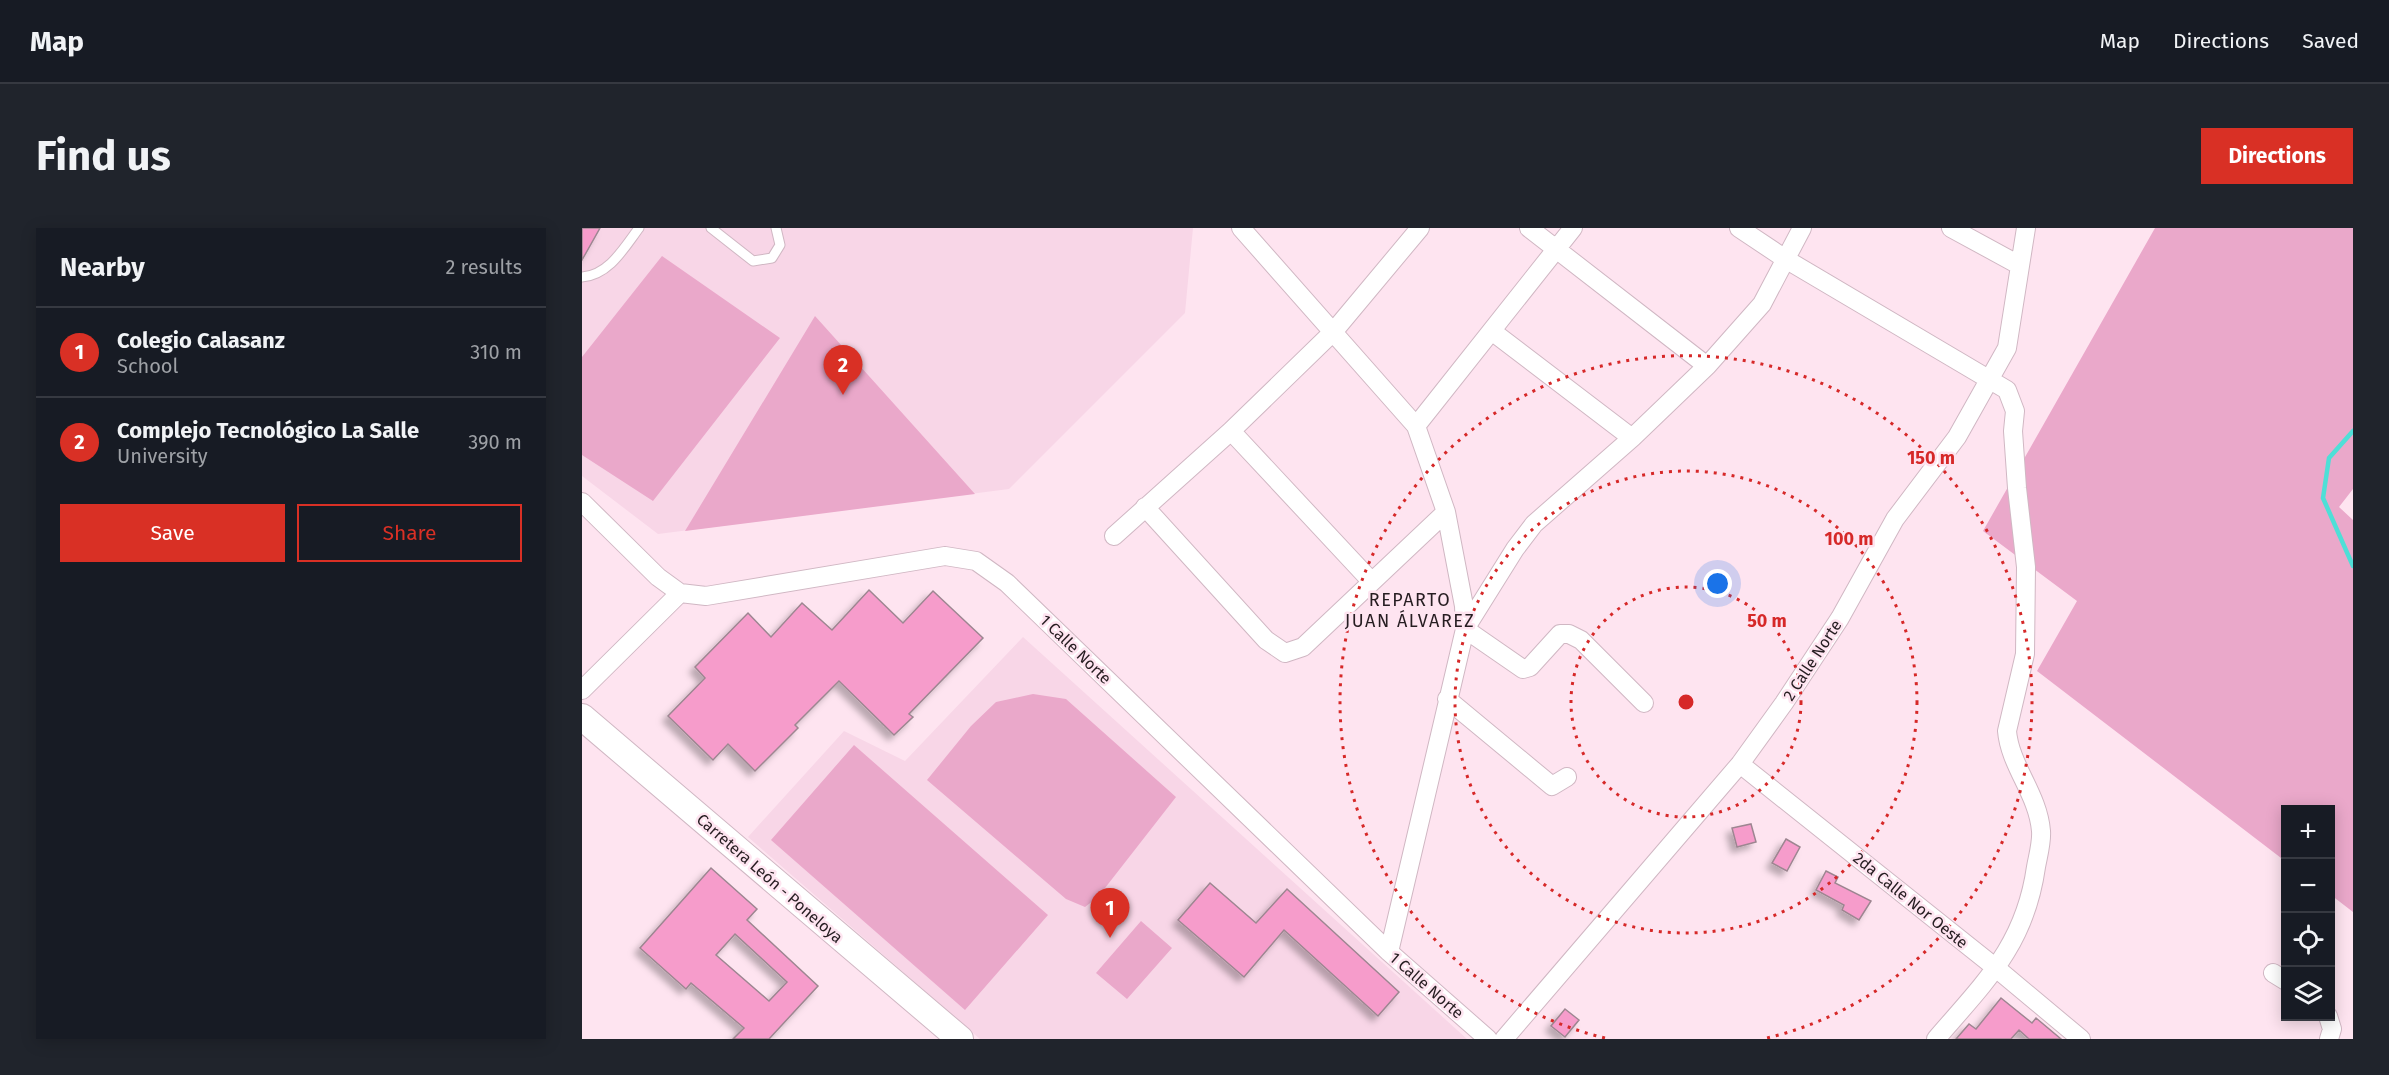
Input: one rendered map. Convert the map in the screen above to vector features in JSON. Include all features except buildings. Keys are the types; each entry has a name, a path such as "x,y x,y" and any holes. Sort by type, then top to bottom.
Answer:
{"main road":[{"name":"Carretera León - Poneloya","path":"582,717 960,1039"}],"street":[{"path":"1241,228 1416,426 1446,512 1464,606 1465,629 1389,952"},
{"path":"1529,228 1707,366"},
{"path":"1416,426 1493,332 1573,228"},
{"path":"1740,228 1787,260 2007,390 2015,411 2013,431 2017,489 2026,567 2025,654 2007,731 2008,742 2033,796 2041,832 2034,884 2018,934 1996,968 1936,1039"},
{"path":"1465,629 1515,549 1534,525 1632,438 1707,366 1762,304 1802,228"},
{"path":"1951,228 2019,265"},
{"name":"2 Calle Norte","path":"1504,1039 1740,764 1784,703 1840,618 1895,519 1958,437 2007,348 2026,228"},
{"path":"1114,536 1231,431 1334,331 1411,232"},
{"path":"1493,332 1632,438"},
{"path":"1231,431 1371,581"},
{"path":"582,502 658,577 680,593 582,690"},
{"path":"1145,507 1266,640 1285,653 1303,646 1446,512"},
{"name":"1 Calle Norte","path":"680,593 706,596 945,556 976,561 1007,583 1389,952 1488,1039"},
{"path":"1465,629 1523,669 1530,667 1560,634 1569,634 1581,640 1644,703"},
{"path":"1447,699 1552,786 1567,777"},
{"name":"2da Calle Nor Oeste","path":"1740,764 1996,968 2081,1039"},
{"path":"2329,1021 2332,1029 2329,1039"}],"lane":[{"path":"582,277 591,276 612,263 639,228"},
{"path":"711,228 753,261 772,258 780,245 776,228"}],"shaded area":[{"path":"582,228 1193,228 1185,313 1009,489 658,534 582,476"},
{"path":"2155,228 2353,228 2353,489 2339,507 2353,520 2353,912 2335,898 2335,805 2281,805 2281,858 2037,671 2077,601 1983,531"},
{"path":"662,256 780,338 653,501 582,455 582,357"},
{"path":"815,316 975,494 685,531"},
{"path":"1023,637 1467,1039 980,1039 748,837 844,731 905,761"},
{"path":"1033,694 1066,699 1176,797 1098,897 1085,907 1066,899 927,780 971,726 996,702"},
{"path":"854,745 1048,915 965,1010 771,840"},
{"path":"1141,921 1172,948 1127,999 1096,973"}],"waterway":[{"path":"2353,431 2329,458 2323,498 2353,566"}],"place":[{"name":"Complejo Tecnológico La Salle","path":"843,395"},
{"name":"Colegio Calasanz","path":"1110,938"}],"district":[{"name":"REPARTO JUAN ÁLVAREZ","path":"1410,610"}]}
